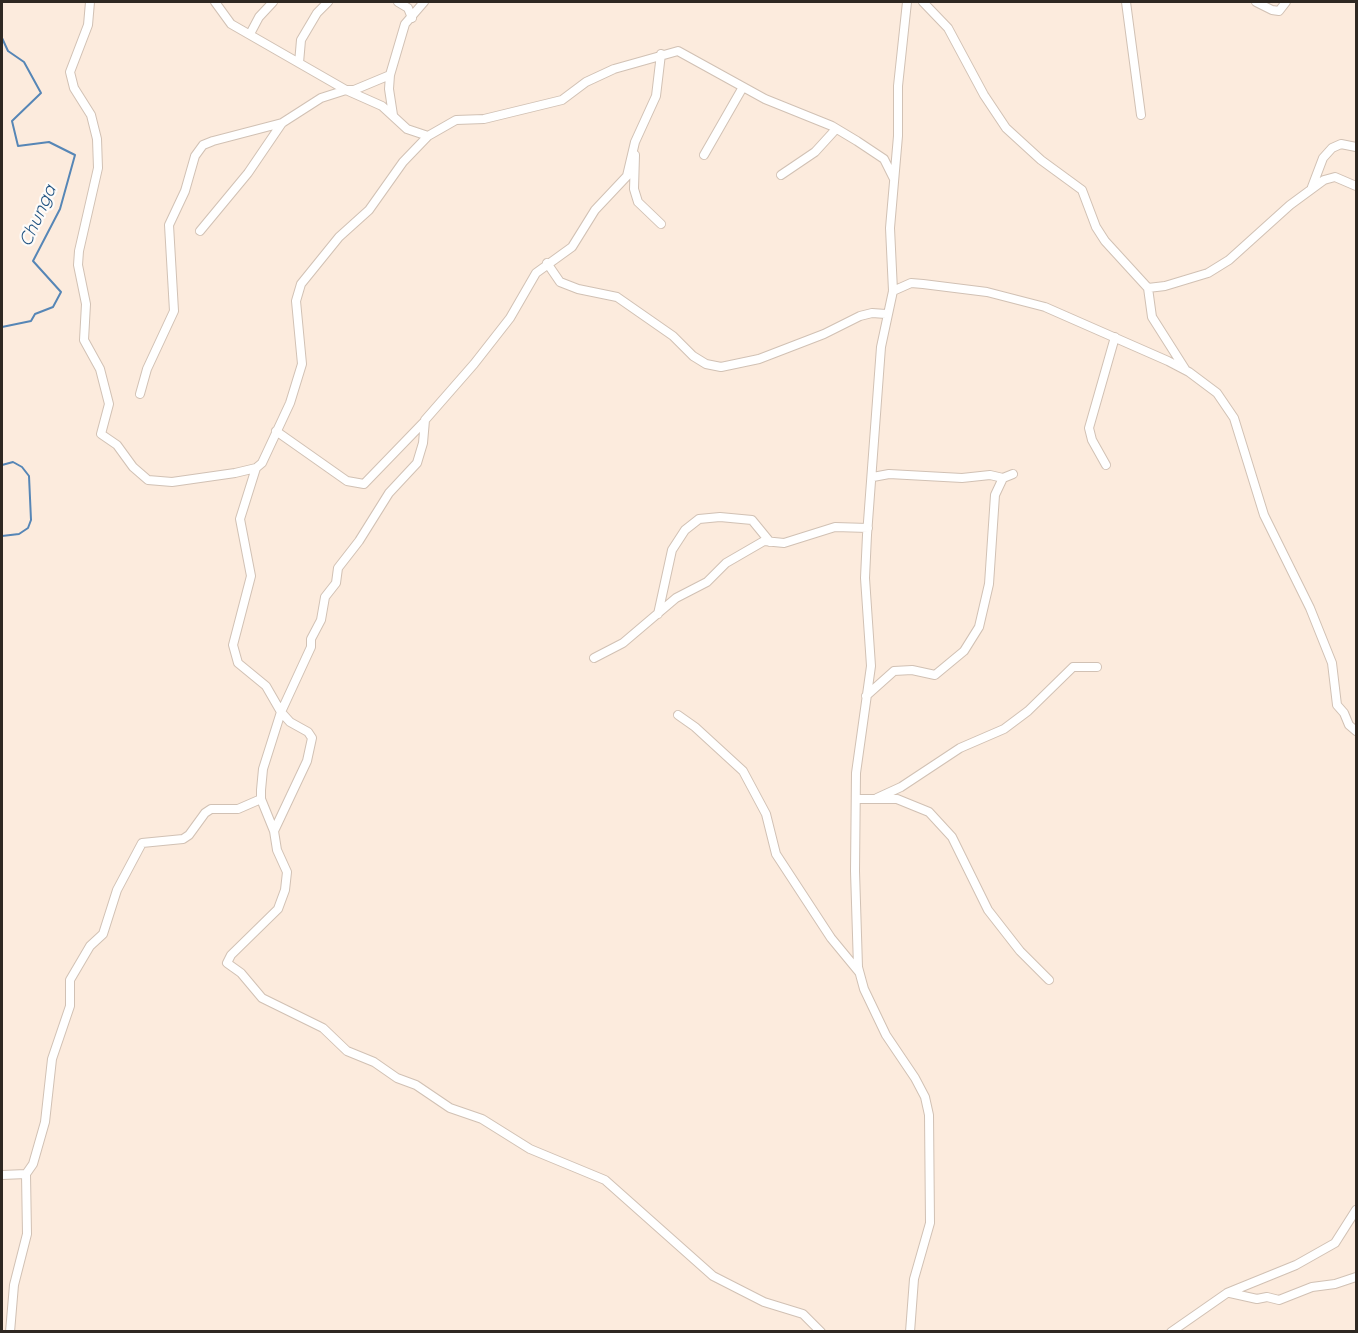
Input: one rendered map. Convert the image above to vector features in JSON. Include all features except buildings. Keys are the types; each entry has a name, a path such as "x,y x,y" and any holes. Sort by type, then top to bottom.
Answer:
{"street":[{"path":"90,2 88,25 70,72 74,88 91,115 97,139 98,176 81,240 78,265 85,295 84,340 100,369 109,404 101,434 117,445 139,474 159,482 235,473 256,468 262,463 290,403 302,364 296,302 301,284 334,242 369,210 403,162 428,136 456,120 484,119 562,100 586,82 614,69 678,51 743,87 836,129 884,159 894,179"},
{"path":"214,2 231,24 346,90 382,106 407,129 428,136"},
{"path":"250,34 273,2"},
{"path":"299,63 301,40 317,13 327,2"},
{"path":"398,2 408,9 412,18"},
{"path":"393,115 388,89 390,75 405,24 424,2"},
{"path":"907,2 898,86 898,136 890,228 892,291 881,347 864,578 871,666 856,773 855,880 860,973 867,998 886,1035 925,1097 929,1114 930,1223 914,1279 910,1301 910,1332"},
{"path":"923,2 948,28 984,95 1006,128 1041,160 1082,190 1096,227 1105,241 1148,288 1152,317 1186,370"},
{"path":"1126,2 1141,115"},
{"path":"1256,2 1272,10 1280,11 1286,2"},
{"path":"276,431 347,481 364,484 424,422 491,343 510,318 536,273 572,247 595,210 627,176 635,142 656,96 661,54"},
{"path":"140,394 147,369 174,311 169,225 185,191 195,156 203,146 213,141 241,136 282,123 313,102 346,90 354,90 390,75"},
{"path":"704,155 743,87"},
{"path":"200,231 248,172 282,123"},
{"path":"781,175 815,152 836,129"},
{"path":"635,142 634,189 638,202 661,224"},
{"path":"1311,189 1323,158 1332,148 1341,144 1356,147"},
{"path":"1148,288 1190,280 1215,268 1324,180 1335,177 1356,186"},
{"path":"547,264 560,282 578,289 617,297 673,336 693,356 706,364 721,367 759,359 832,330 860,316 872,313 886,314"},
{"path":"892,291 911,283 987,292 1045,307 1186,370 1217,393 1234,418 1264,515 1310,608 1332,663 1337,705 1344,713 1348,725 1356,731"},
{"path":"1106,465 1092,440 1089,428 1115,337"},
{"path":"424,422 423,444 417,463 389,493 359,541 338,568 336,583 325,597 321,620 311,639 311,647 281,712 263,769 261,799 274,831 277,850 287,872 282,899 278,909 231,955 226,963 241,973 262,998 323,1029 347,1051 374,1062 397,1078 416,1085 450,1108 482,1119 530,1149 604,1180 713,1276 764,1302 803,1314 821,1332"},
{"path":"256,468 240,519 251,570 251,582 233,645 238,663 267,686 281,712 290,722 308,732 312,738 307,761 274,831"},
{"path":"873,477 889,474 962,478 990,475 1003,478 1012,474"},
{"path":"866,696 894,671 912,670 935,675 964,651 979,627 989,584 995,495 1003,478"},
{"path":"658,614 672,550 685,530 699,519 720,517 752,520 770,542"},
{"path":"594,658 623,643 676,598 706,582 726,563 759,544 784,543 835,527 868,528"},
{"path":"876,799 900,787 960,748 1004,729 1028,711 1073,667 1097,667"},
{"path":"678,715 695,727 742,771 766,814 776,854 831,938 860,973"},
{"path":"10,1332 14,1285 27,1234 26,1174 33,1164 45,1122 52,1059 70,1006 70,980 90,946 103,934 117,890 142,843 183,839 189,835 205,813 212,809 238,809 261,799"},
{"path":"856,800 897,799 929,812 952,837 988,910 1020,951 1049,980"},
{"path":"2,1175 26,1174"},
{"path":"1171,1332 1228,1293 1318,1254 1335,1243 1356,1210"},
{"path":"1228,1293 1257,1299 1267,1297 1279,1300 1312,1287 1335,1284 1356,1276"}],"waterway":[{"name":"Chunga","path":"2,38 8,51 24,62 41,93 12,121 18,146 49,142 75,155 60,209 33,261 61,292 53,307 35,314 31,321 2,327"},
{"name":"Chunga","path":"2,465 13,462 22,467 29,476 31,520 28,528 19,534 2,536"}]}
